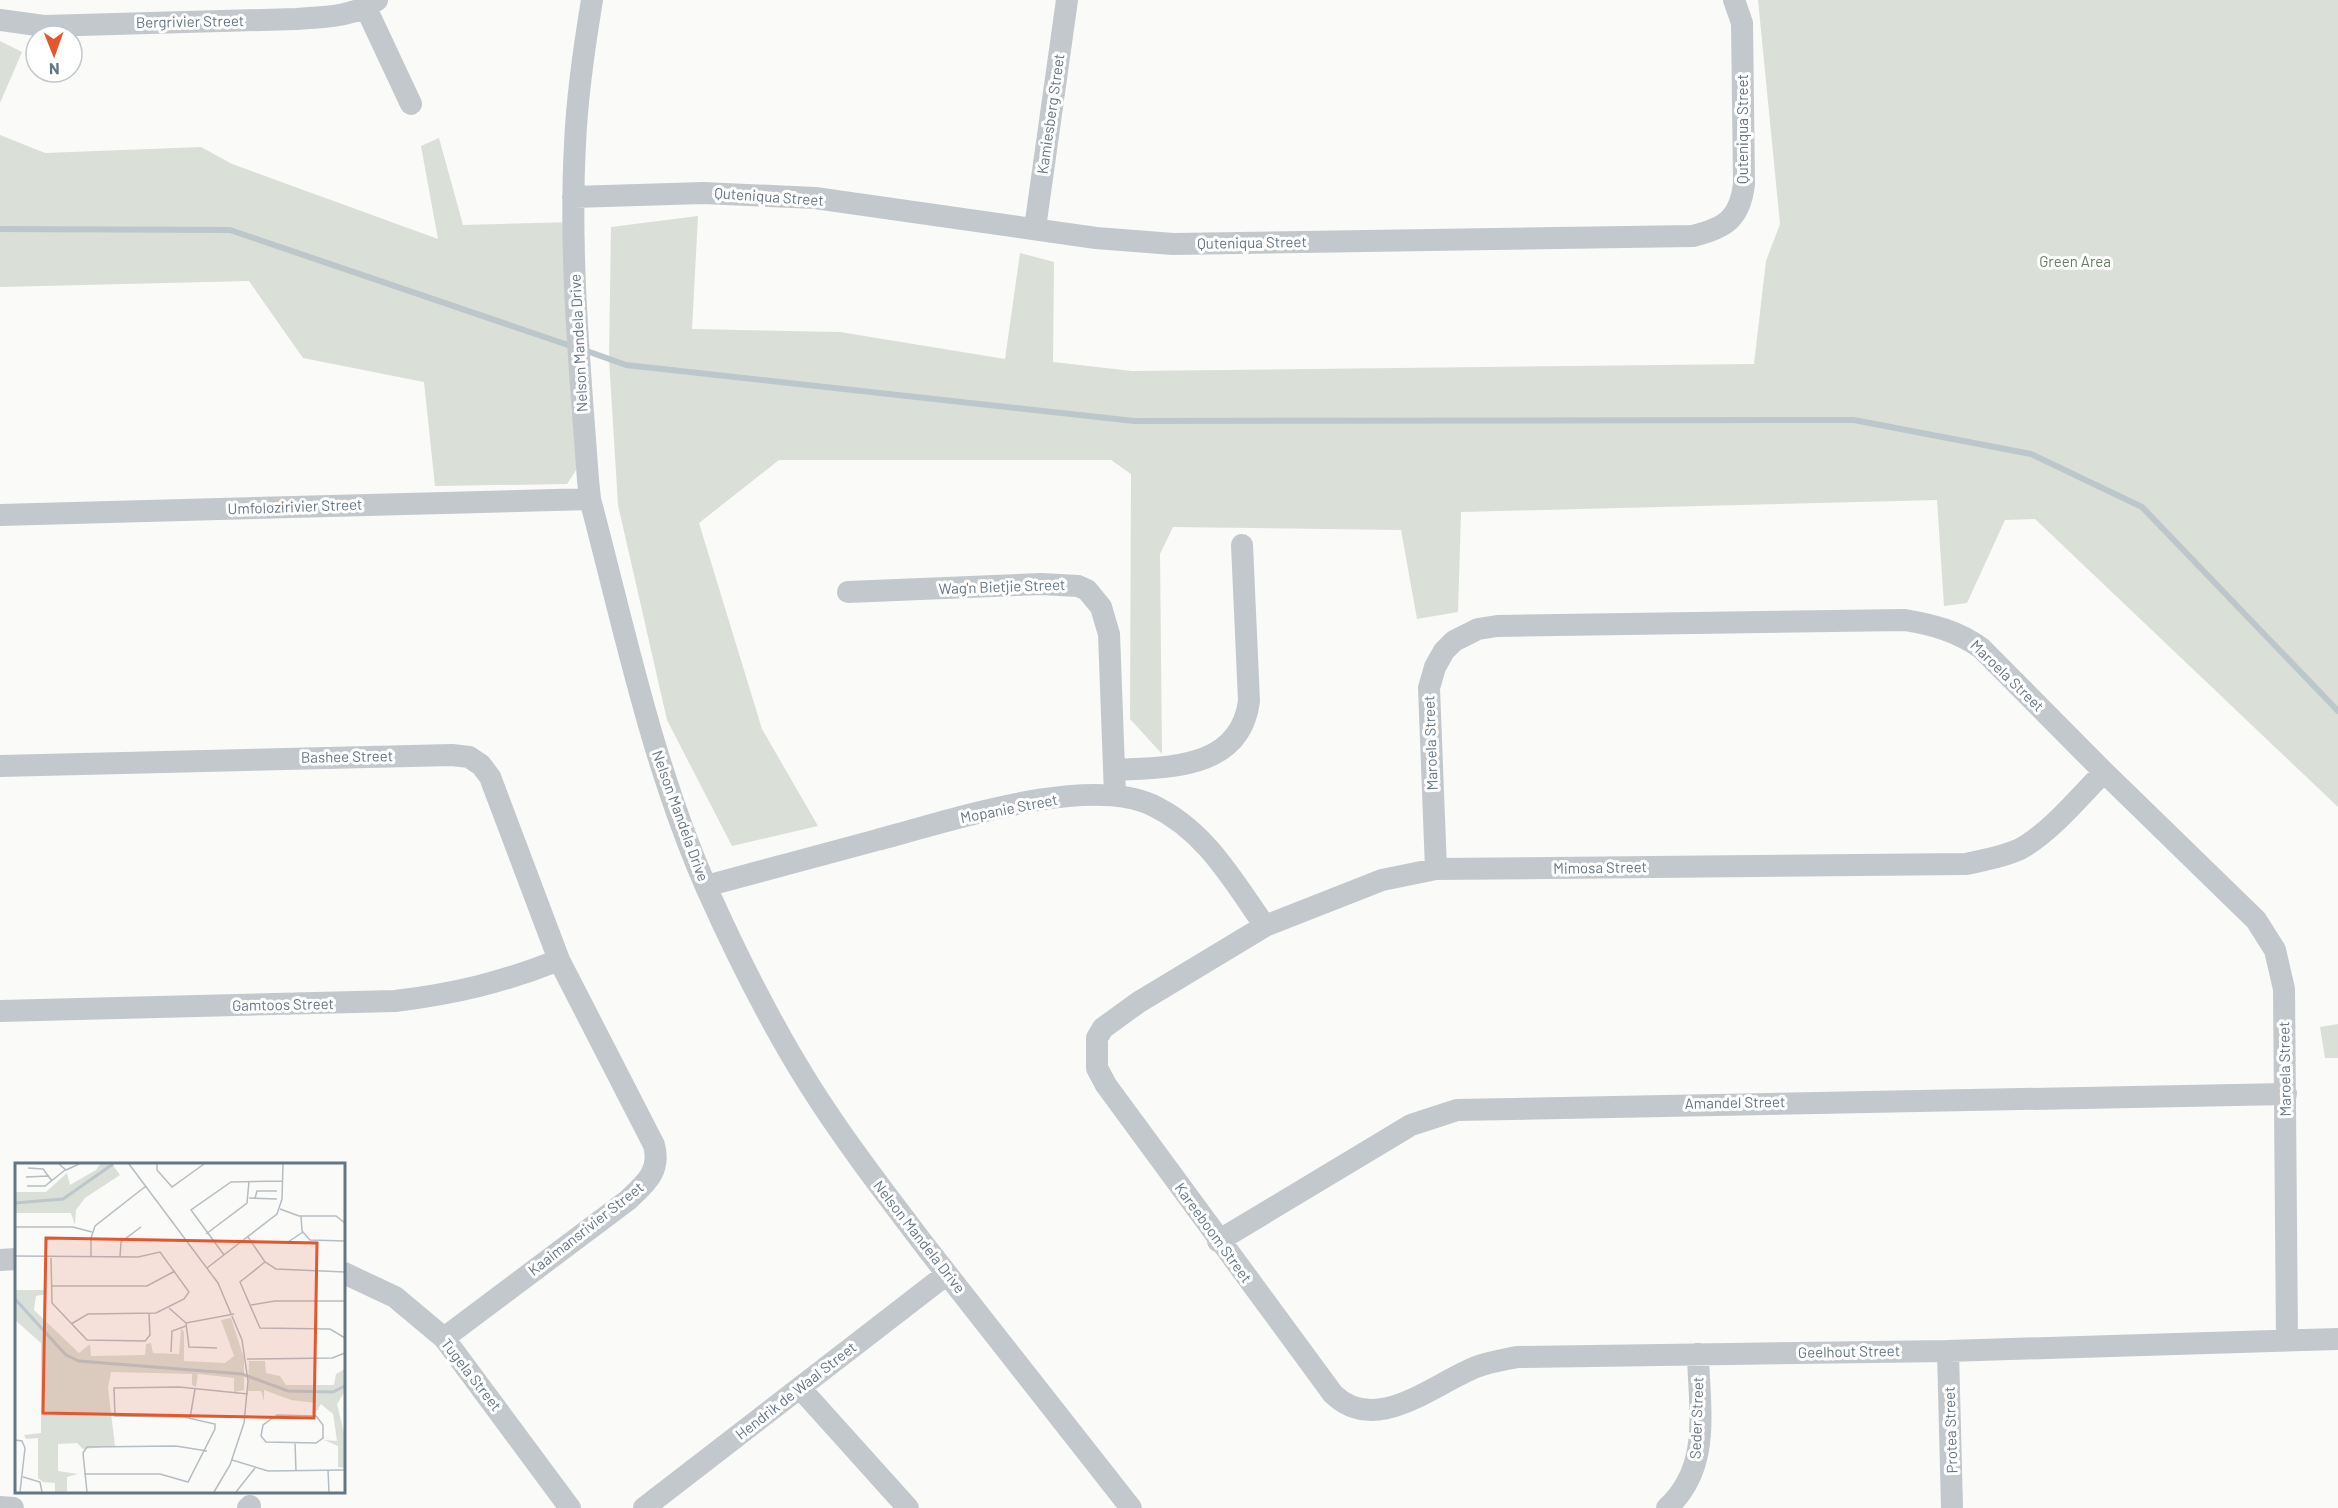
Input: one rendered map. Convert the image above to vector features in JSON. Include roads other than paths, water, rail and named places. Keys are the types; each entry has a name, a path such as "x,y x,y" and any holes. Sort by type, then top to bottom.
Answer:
{"street":[{"name":"Nelson Mandela Drive","path":"592,0 583,56 575,143 573,197 581,390 590,499 652,737 706,886 769,1015 808,1083 848,1144 1131,1508"},
{"name":"Kamiesberg Street","path":"1035,228 1067,0"},
{"name":"Quteniqua Street","path":"573,197 703,193 804,198 1035,228 1107,240 1173,244 1693,236 1709,232 1725,224 1742,202 1744,184 1742,23 1734,0"},
{"name":"Bergrivier Street","path":"0,20 44,26 296,19 324,17 372,4"},
{"path":"372,4 411,105"},
{"name":"Umfolozirivier Street","path":"0,515 590,499"},
{"path":"1115,770 1180,766 1195,762 1216,752 1240,730 1247,717 1249,701 1242,545"},
{"name":"Wag'n Bietjie Street","path":"848,592 1041,584 1064,584 1088,590 1101,607 1109,634 1115,795"},
{"name":"Maroela Street","path":"1436,869 1429,688 1435,667 1444,651 1454,641 1478,629 1497,626 1905,620 1963,636 1981,648 2256,920 2267,934 2275,950 2284,989 2287,1340"},
{"name":"Bashee Street","path":"0,766 423,755 469,757 486,771 499,797 559,960"},
{"name":"Mimosa Street","path":"1103,1028 1138,1002 1264,926 1382,880 1436,869 1966,864 1995,858 2020,848 2040,835 2104,772"},
{"name":"Mopanie Street","path":"706,886 986,811 1084,795 1115,795 1151,805 1187,826 1203,840 1264,926"},
{"name":"Gamtoos Street","path":"0,1011 395,1001 434,996 508,980 559,960"},
{"name":"Kaaimansrivier Street","path":"444,1338 628,1200 654,1173 657,1158 654,1145 559,960"},
{"name":"Kareeboom Street","path":"1103,1028 1097,1038 1095,1051 1097,1068 1106,1085 1218,1241 1333,1394 1342,1403 1371,1411"},
{"name":"Amandel Street","path":"1218,1241 1411,1125 1457,1110 2286,1094"},
{"path":"0,1260 15,1259"},
{"name":"Tugela Street","path":"345,1273 394,1297 444,1338 570,1508"},
{"name":"Hendrik de Waal Street","path":"644,1508 947,1274"},
{"name":"Geelhout Street","path":"1371,1411 1402,1404 1476,1368 1517,1357 1948,1351 2338,1339"},
{"name":"Protea Street","path":"1948,1351 1952,1508"},
{"name":"Seder Street","path":"1666,1508 1686,1488 1697,1461 1700,1428 1698,1354"},
{"path":"800,1388 908,1508"},
{"path":"0,1507 13,1508"}],"waterway":[{"path":"0,229 230,230 574,347"},
{"path":"584,350 626,365 1134,421 1854,420 2031,454 2142,507 2338,711"}],"park label":[{"name":"Green Area","path":"2075,262"}]}
